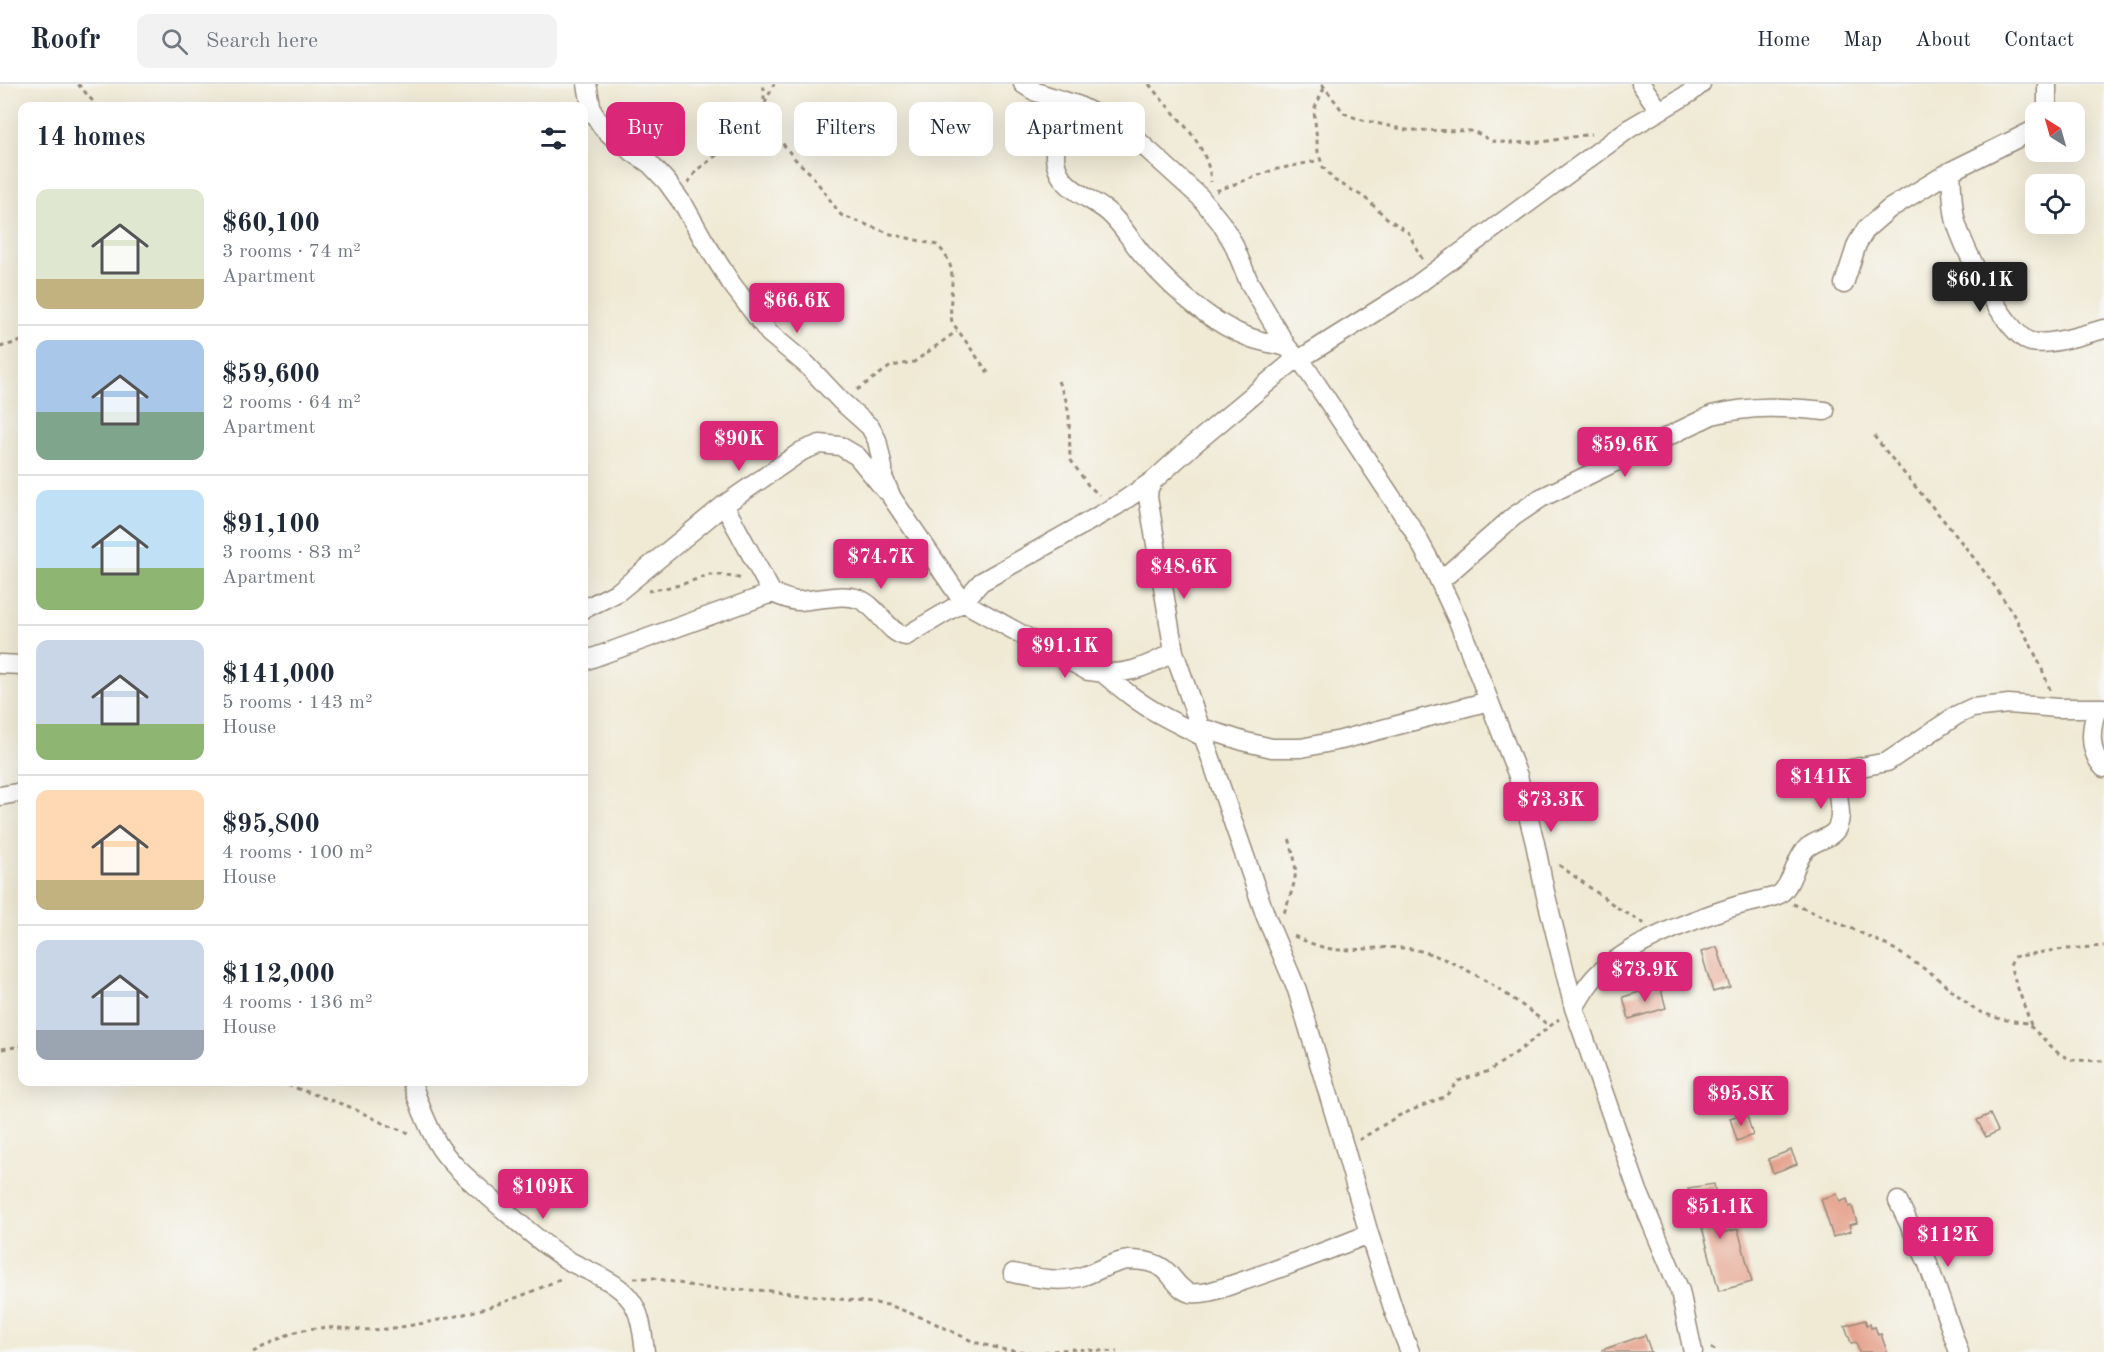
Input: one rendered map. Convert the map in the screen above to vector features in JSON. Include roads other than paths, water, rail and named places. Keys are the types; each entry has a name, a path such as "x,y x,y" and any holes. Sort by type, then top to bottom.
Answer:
{"street":[{"path":"587,84 592,111 603,128 618,142 650,164 678,197 730,283 769,333 807,365 874,432 883,477 892,498"},
{"path":"1023,84 1036,92 1068,102"},
{"path":"1641,84 1659,110"},
{"path":"724,505 769,588 791,600 799,601 834,597 856,598 873,606 896,633 904,636 963,602 981,582 1116,506 1154,480 1295,354 1410,290 1630,128 1690,93 1701,84"},
{"path":"2049,102 2051,86"},
{"path":"1844,284 1857,244 1866,229 1889,209 1951,171 2025,134"},
{"path":"1145,147 1200,197 1221,223 1233,243 1249,282 1412,528 1440,581 1459,623 1518,776 1575,1008 1638,1191 1680,1291 1693,1352"},
{"path":"1055,156 1055,162 1062,178 1108,212 1143,255 1188,301 1251,338 1295,354"},
{"path":"1951,171 1956,223 1964,243 2000,313 2017,333 2028,341 2040,343 2104,329"},
{"path":"1440,581 1513,518 1541,498 1712,415 1739,408 1777,407 1825,411"},
{"path":"588,607 618,592 724,505 802,451 820,444 840,446 857,456 892,498 963,602 1088,671 1104,674 1126,673 1153,664 1174,652"},
{"path":"1154,480 1149,488 1148,497 1174,652 1266,917 1297,990 1368,1234 1410,1352"},
{"path":"588,659 769,588"},
{"path":"0,664 18,665"},
{"path":"1104,674 1152,709 1182,724 1201,732 1272,748 1301,748 1341,740 1489,701"},
{"path":"1575,1008 1591,981 1604,968 1622,956 1661,936 1736,906 1778,896 1786,887 1803,851 1809,845 1834,833 1838,827 1837,794 1840,784 1850,769 1887,762 1957,715 1972,708 2009,704 2057,708 2100,708 2091,726 2092,742 2093,753 2104,768"},
{"path":"0,796 18,793"},
{"path":"412,1086 437,1143 476,1186 538,1239 581,1269 602,1277 620,1290 635,1307 645,1352"},
{"path":"1898,1201 1927,1261 1959,1352"},
{"path":"1013,1273 1042,1279 1064,1279 1083,1276 1128,1260 1148,1262 1163,1268 1186,1292 1195,1293 1214,1290 1295,1263 1368,1234"}]}
